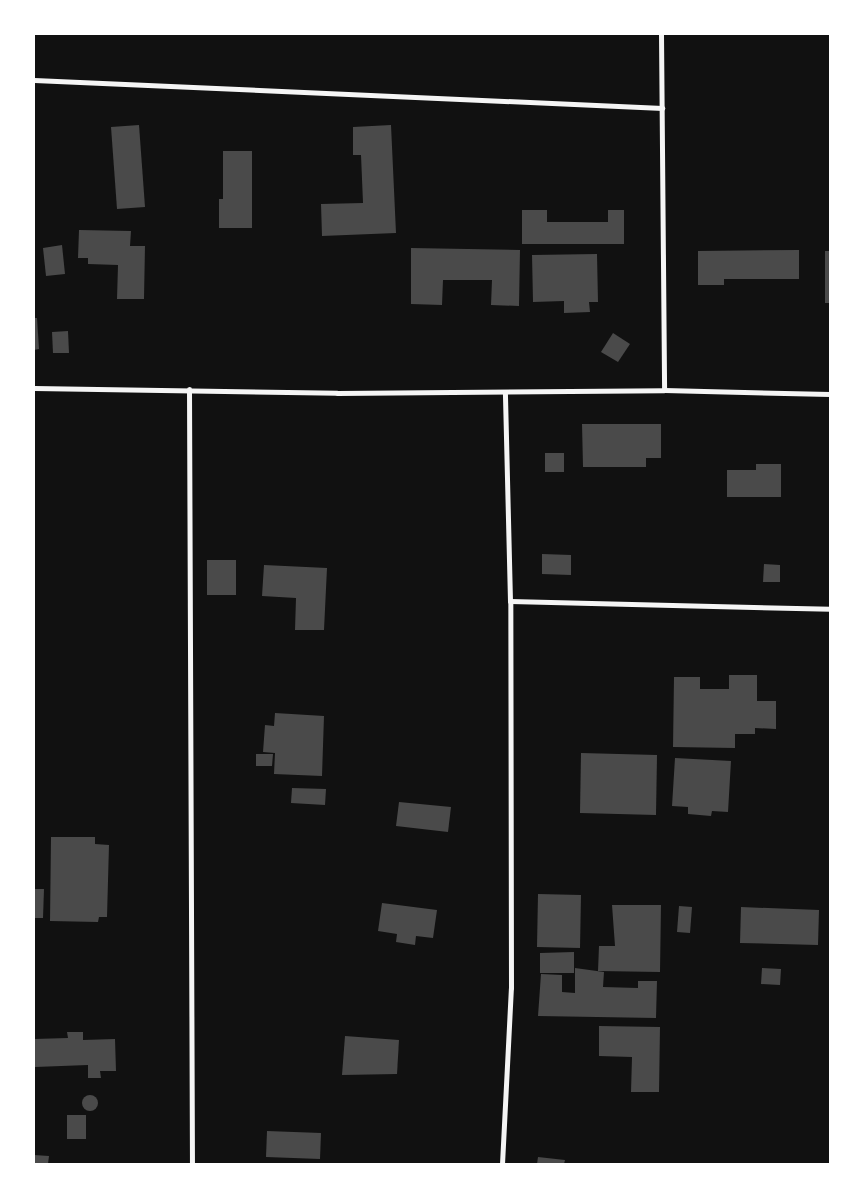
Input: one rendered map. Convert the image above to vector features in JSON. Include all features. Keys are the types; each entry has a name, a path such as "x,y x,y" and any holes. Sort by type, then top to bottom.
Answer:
{"street":[{"path":"661,34 664,390"},
{"path":"34,80 662,108"},
{"path":"34,388 189,389 337,393 664,390 830,394"},
{"path":"189,389 192,1164"},
{"path":"502,1164 511,988 510,601 505,392"},
{"path":"510,601 830,609"}],"building":[{"path":"139,125 145,207 117,209 111,127"},
{"path":"391,125 396,233 322,236 321,204 363,203 361,155 353,155 353,127"},
{"path":"223,151 252,151 252,228 219,228 219,199 223,199"},
{"path":"522,210 547,210 547,222 608,222 608,210 624,210 624,244 522,244"},
{"path":"79,230 131,231 130,246 145,246 144,299 117,299 118,265 88,264 88,258 78,258"},
{"path":"62,245 65,274 46,276 43,248"},
{"path":"411,248 520,250 519,306 491,305 492,280 443,280 442,305 411,304"},
{"path":"799,250 799,279 724,279 724,285 698,285 698,251"},
{"path":"825,251 830,251 830,303 825,303"},
{"path":"597,254 598,302 589,302 590,312 564,313 564,301 533,302 532,255"},
{"path":"34,318 37,318 39,349 34,350"},
{"path":"68,331 69,353 53,353 52,332"},
{"path":"613,333 630,344 618,362 601,352"},
{"path":"582,424 661,424 661,458 646,458 646,467 583,467"},
{"path":"545,453 564,453 564,472 545,472"},
{"path":"756,464 781,464 781,497 727,497 727,470 756,470"},
{"path":"542,554 571,555 571,575 542,574"},
{"path":"207,560 236,560 236,595 207,595"},
{"path":"764,564 780,565 780,582 763,582"},
{"path":"264,565 327,568 324,630 295,630 296,598 262,596"},
{"path":"729,675 757,675 757,701 776,701 776,729 755,728 755,734 735,734 735,748 673,747 674,677 700,677 700,689 729,689"},
{"path":"275,713 324,716 322,776 274,774 275,753 263,752 265,725 274,726"},
{"path":"581,753 657,755 656,815 580,813"},
{"path":"256,754 273,754 272,766 256,766"},
{"path":"675,758 731,761 728,812 712,811 711,816 688,814 688,807 672,806"},
{"path":"292,788 326,789 325,805 291,803"},
{"path":"399,802 451,807 448,832 396,826"},
{"path":"51,837 95,837 95,844 109,845 107,917 99,917 98,922 50,921"},
{"path":"34,889 44,889 43,918 34,918"},
{"path":"538,894 581,895 580,948 537,947"},
{"path":"382,903 437,910 433,938 416,936 415,945 396,942 397,934 378,931"},
{"path":"612,905 661,905 660,972 598,971 599,946 615,946"},
{"path":"679,906 692,907 690,933 677,932"},
{"path":"741,907 819,910 818,945 740,943"},
{"path":"574,952 574,973 540,973 540,953"},
{"path":"575,968 604,972 603,987 638,988 638,981 657,981 656,1018 538,1016 541,974 562,975 562,992 575,993"},
{"path":"762,968 781,969 780,985 761,984"},
{"path":"599,1026 660,1027 659,1092 631,1092 632,1057 599,1056"},
{"path":"67,1032 83,1032 83,1040 115,1039 116,1071 100,1071 101,1078 88,1078 88,1065 35,1067 34,1039 68,1038"},
{"path":"345,1036 399,1040 397,1074 342,1075"},
{"path":"87,1095 93,1095 98,1100 96,1109 87,1111 82,1106 82,1100"},
{"path":"67,1115 86,1115 86,1139 67,1139"},
{"path":"267,1131 321,1133 320,1159 266,1157"},
{"path":"34,1155 49,1156 48,1164 34,1164"},
{"path":"538,1157 565,1160 564,1164 537,1164"}]}
